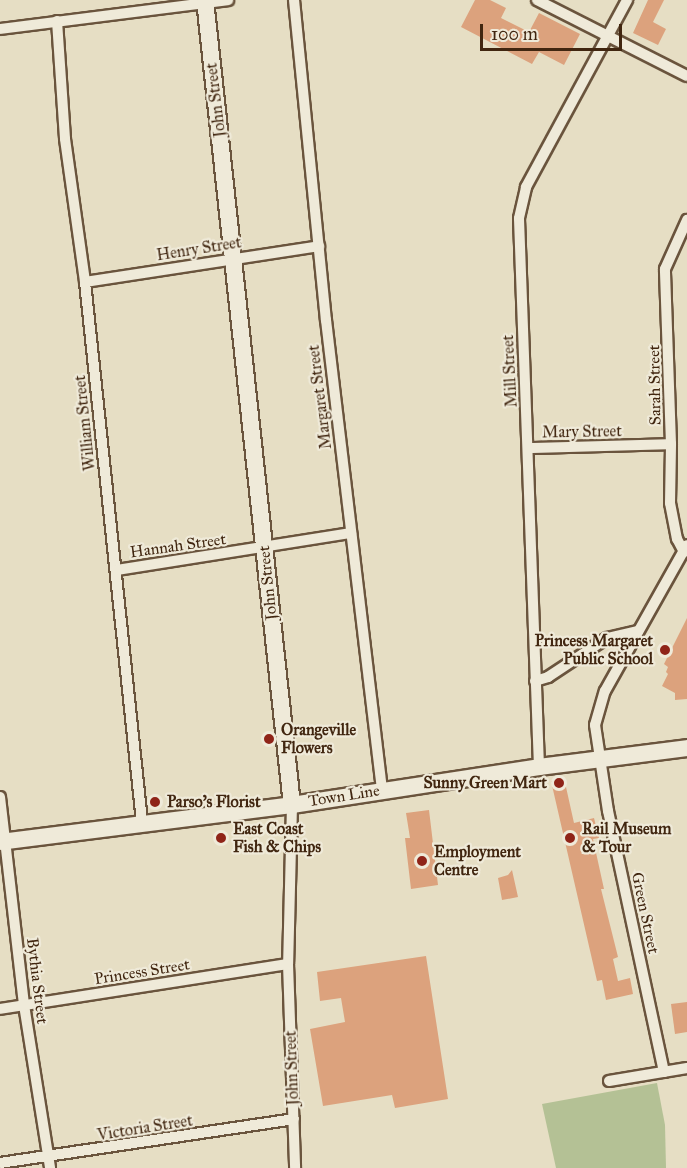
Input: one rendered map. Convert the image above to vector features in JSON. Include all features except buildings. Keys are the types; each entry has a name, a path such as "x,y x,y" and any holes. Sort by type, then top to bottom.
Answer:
{"main road":[{"name":"John Street","path":"205,1 292,805"},
{"name":"Town Line","path":"2,842 142,822 292,805 539,767 687,748"}],"street":[{"path":"0,29 205,1 228,0"},
{"name":"Margaret Street","path":"294,0 319,246 382,790"},
{"path":"537,0 687,76"},
{"name":"Mill Street","path":"539,767 534,681 529,448 517,231 526,187 610,36 627,0"},
{"name":"William Street","path":"57,21 65,139 85,282 142,822"},
{"name":"Sarah Street","path":"685,548 677,539 670,503 671,444 665,269 687,220"},
{"name":"Henry Street","path":"85,282 319,246"},
{"name":"Mary Street","path":"529,448 671,444"},
{"name":"Hannah Street","path":"117,570 351,533"},
{"name":"Green Street","path":"664,1072 608,811 595,724 605,691 685,548"},
{"path":"534,681 548,677 607,638 638,631"},
{"name":"Bythia Street","path":"0,797 2,842 24,1005 49,1163"},
{"name":"John Street","path":"292,805 288,964 295,1168"},
{"name":"Princess Street","path":"0,1009 288,964"},
{"path":"609,1081 687,1068"},
{"name":"Victoria Street","path":"0,1163 49,1163 294,1119"}],"green space":[{"path":"657,1083 665,1125 666,1168 556,1168 542,1104"}],"place":[{"name":"Princess Margaret Public School","path":"665,650"},
{"name":"Orangeville Flowers","path":"269,739"},
{"name":"Sunny Green Mart","path":"559,783"},
{"name":"Parso's Florist","path":"155,802"},
{"name":"East Coast Fish & Chips","path":"221,838"},
{"name":"Rail Museum & Tour","path":"570,838"},
{"name":"Employment Centre","path":"422,861"}]}
